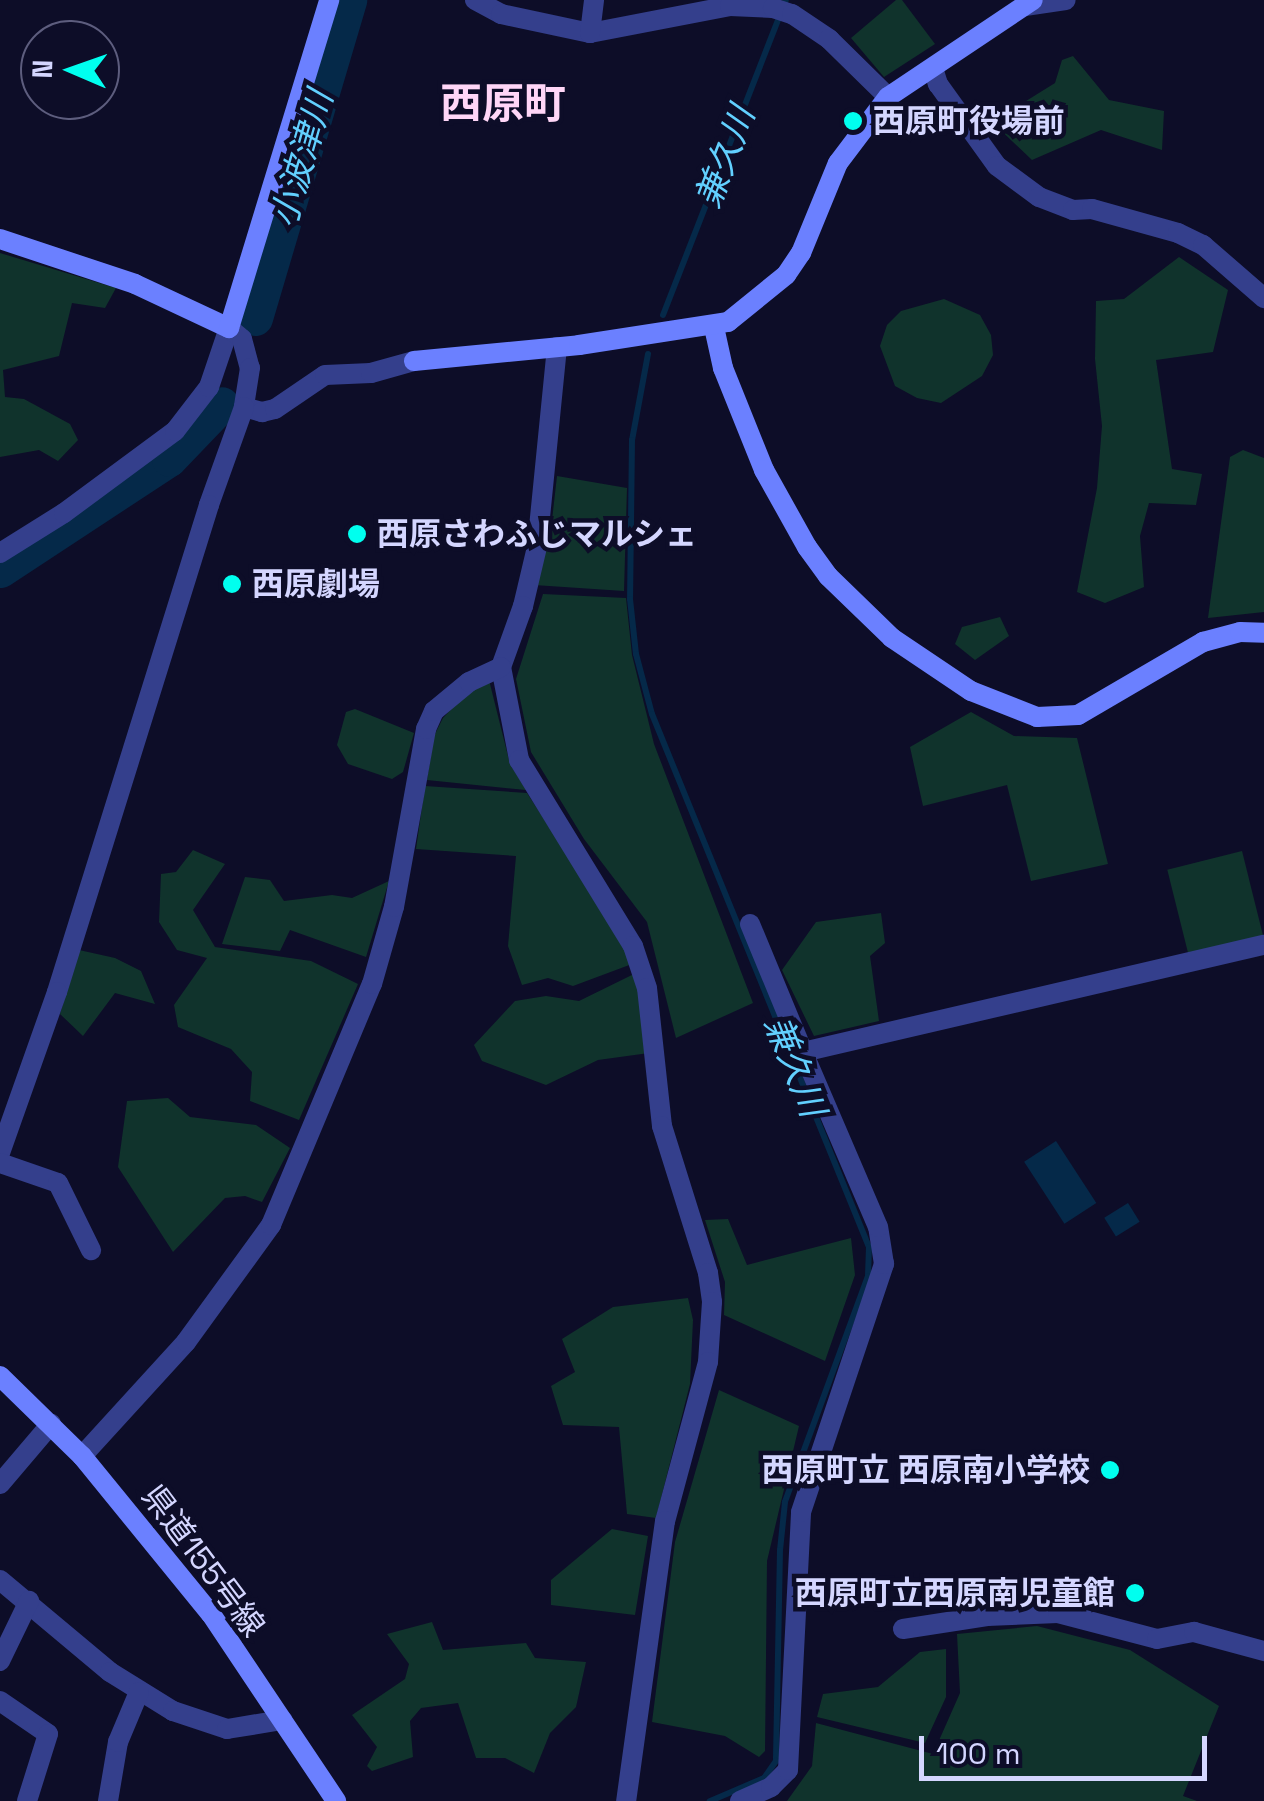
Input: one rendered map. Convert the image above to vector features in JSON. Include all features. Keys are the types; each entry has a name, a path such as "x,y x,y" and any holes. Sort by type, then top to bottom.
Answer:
{"street":[{"path":"0,554 175,431 209,388 329,0"},
{"path":"474,0 501,14 590,33 730,6 788,9 850,57 888,98"},
{"path":"590,33 594,0"},
{"path":"244,407 262,412 275,410 325,375 372,373 414,361 714,327 740,314 786,275 801,253 838,163 888,98 1029,3 1066,0"},
{"path":"933,68 938,84 997,166 1040,197 1073,210 1092,210 1178,232 1203,244 1264,298"},
{"path":"0,238 136,284 229,328 249,352 244,407 52,1009 0,1153"},
{"path":"714,327 723,368 764,470 806,547 828,576 892,638 971,691 1037,718 1078,715 1203,642 1240,632 1264,633"},
{"path":"557,347 537,548 523,606 501,666 520,760 633,946 647,988 662,1126 708,1273 712,1302 708,1362 666,1521 626,1801"},
{"path":"211,444 232,438"},
{"path":"82,1456 186,1342 271,1224 372,984 394,907 426,729 434,711 469,682 501,666"},
{"path":"740,1801 771,1787 788,1770 800,1512 884,1264 878,1227 750,924"},
{"path":"803,1052 1264,946"},
{"path":"0,1163 58,1183 91,1250"},
{"name":"県道155号線","path":"0,1376 82,1456 212,1614 336,1801"},
{"path":"0,1484 52,1424"},
{"path":"0,1580 89,1656 140,1692 207,1725 227,1729 269,1726 282,1720"},
{"path":"0,1661 29,1601"},
{"path":"903,1629 987,1616 1058,1613 1157,1638 1194,1632 1264,1651"},
{"path":"108,1801 118,1742 140,1692"},
{"path":"0,1701 48,1734 27,1801"}],"green space":[{"path":"896,0 902,0 935,44 884,77 851,38"},
{"path":"1073,56 1109,100 1164,111 1162,150 1101,130 1032,160 992,122 1055,83 1062,60"},
{"path":"0,253 116,288 105,308 72,303 59,356 3,370 5,397 24,399 70,424 78,440 58,461 39,450 0,457"},
{"path":"1179,257 1228,290 1213,352 1156,360 1172,469 1202,474 1196,505 1149,503 1140,536 1144,587 1105,603 1077,592 1097,488 1102,426 1095,359 1096,301 1124,299"},
{"path":"944,299 980,315 991,335 993,355 982,376 941,403 917,398 895,386 880,346 887,325 901,311"},
{"path":"1243,450 1264,458 1264,612 1208,618 1230,457"},
{"path":"557,476 627,488 624,591 534,585 551,529"},
{"path":"543,594 626,598 632,655 654,744 753,1003 676,1038 647,922 584,839 531,752 516,679"},
{"path":"1000,617 1009,636 975,660 955,644 962,627"},
{"path":"489,680 510,764 526,790 427,780 434,736 443,718 463,697"},
{"path":"355,709 414,733 403,772 392,779 348,764 337,745 346,712"},
{"path":"971,712 1014,736 1077,738 1108,864 1031,881 1007,785 923,806 910,747"},
{"path":"425,786 527,793 628,949 632,964 573,986 548,978 522,985 508,946 516,856 416,849"},
{"path":"193,850 225,864 193,910 215,947 311,961 358,984 299,1120 250,1101 252,1072 231,1049 178,1027 174,1005 207,958 177,950 159,922 161,874 176,872"},
{"path":"1242,851 1263,936 1189,955 1167,870"},
{"path":"245,877 270,880 284,901 332,895 352,898 389,881 366,957 290,930 280,951 222,944"},
{"path":"881,913 885,943 870,956 879,1021 814,1036 782,970 816,922"},
{"path":"79,950 115,958 141,971 155,1004 115,993 83,1036 60,1014"},
{"path":"636,973 649,1053 598,1060 546,1085 482,1061 474,1045 515,1001 546,996 579,1001"},
{"path":"168,1098 190,1117 256,1125 290,1148 262,1202 245,1196 225,1198 173,1252 118,1167 127,1101"},
{"path":"728,1219 747,1265 851,1238 855,1275 825,1361 724,1315 725,1282 705,1220"},
{"path":"688,1298 693,1320 690,1384 656,1518 627,1514 619,1427 563,1425 551,1386 575,1372 562,1339 613,1307"},
{"path":"719,1390 799,1426 767,1561 765,1751 759,1757 725,1736 652,1722 675,1542"},
{"path":"612,1529 648,1536 635,1615 551,1605 551,1580"},
{"path":"432,1622 443,1650 526,1643 535,1658 586,1662 576,1707 550,1733 534,1773 505,1758 476,1758 458,1703 421,1708 410,1721 413,1757 372,1771 367,1766 377,1747 352,1715 405,1679 409,1664 387,1634"},
{"path":"1037,1626 1130,1650 1219,1706 1183,1796 1197,1801 787,1801 812,1766 816,1723 933,1754 960,1693 957,1634"},
{"path":"946,1649 946,1697 925,1743 817,1717 823,1694 878,1687 920,1652"}],"water":[{"path":"1056,1141 1096,1203 1064,1224 1024,1162"},
{"path":"1128,1203 1140,1222 1116,1236 1104,1218"}],"waterway":[{"name":"小波津川","path":"255,318 349,0"},
{"name":"兼久川","path":"663,315 786,0"},
{"name":"兼久川","path":"648,354 632,440 630,599 636,654 652,714 869,1247 868,1276 785,1502 780,1550 776,1761 764,1778 710,1801"},
{"name":"小波津川","path":"0,570 169,459 222,404"}],"place":[{"name":"西原町役場前","path":"853,121"},
{"name":"西原さわふじマルシェ","path":"357,534"},
{"name":"西原劇場","path":"232,584"},
{"name":"西原町立 西原南小学校","path":"1110,1470"},
{"name":"西原町立西原南児童館","path":"1135,1593"}],"district":[{"name":"西原町","path":"503,104"}]}
